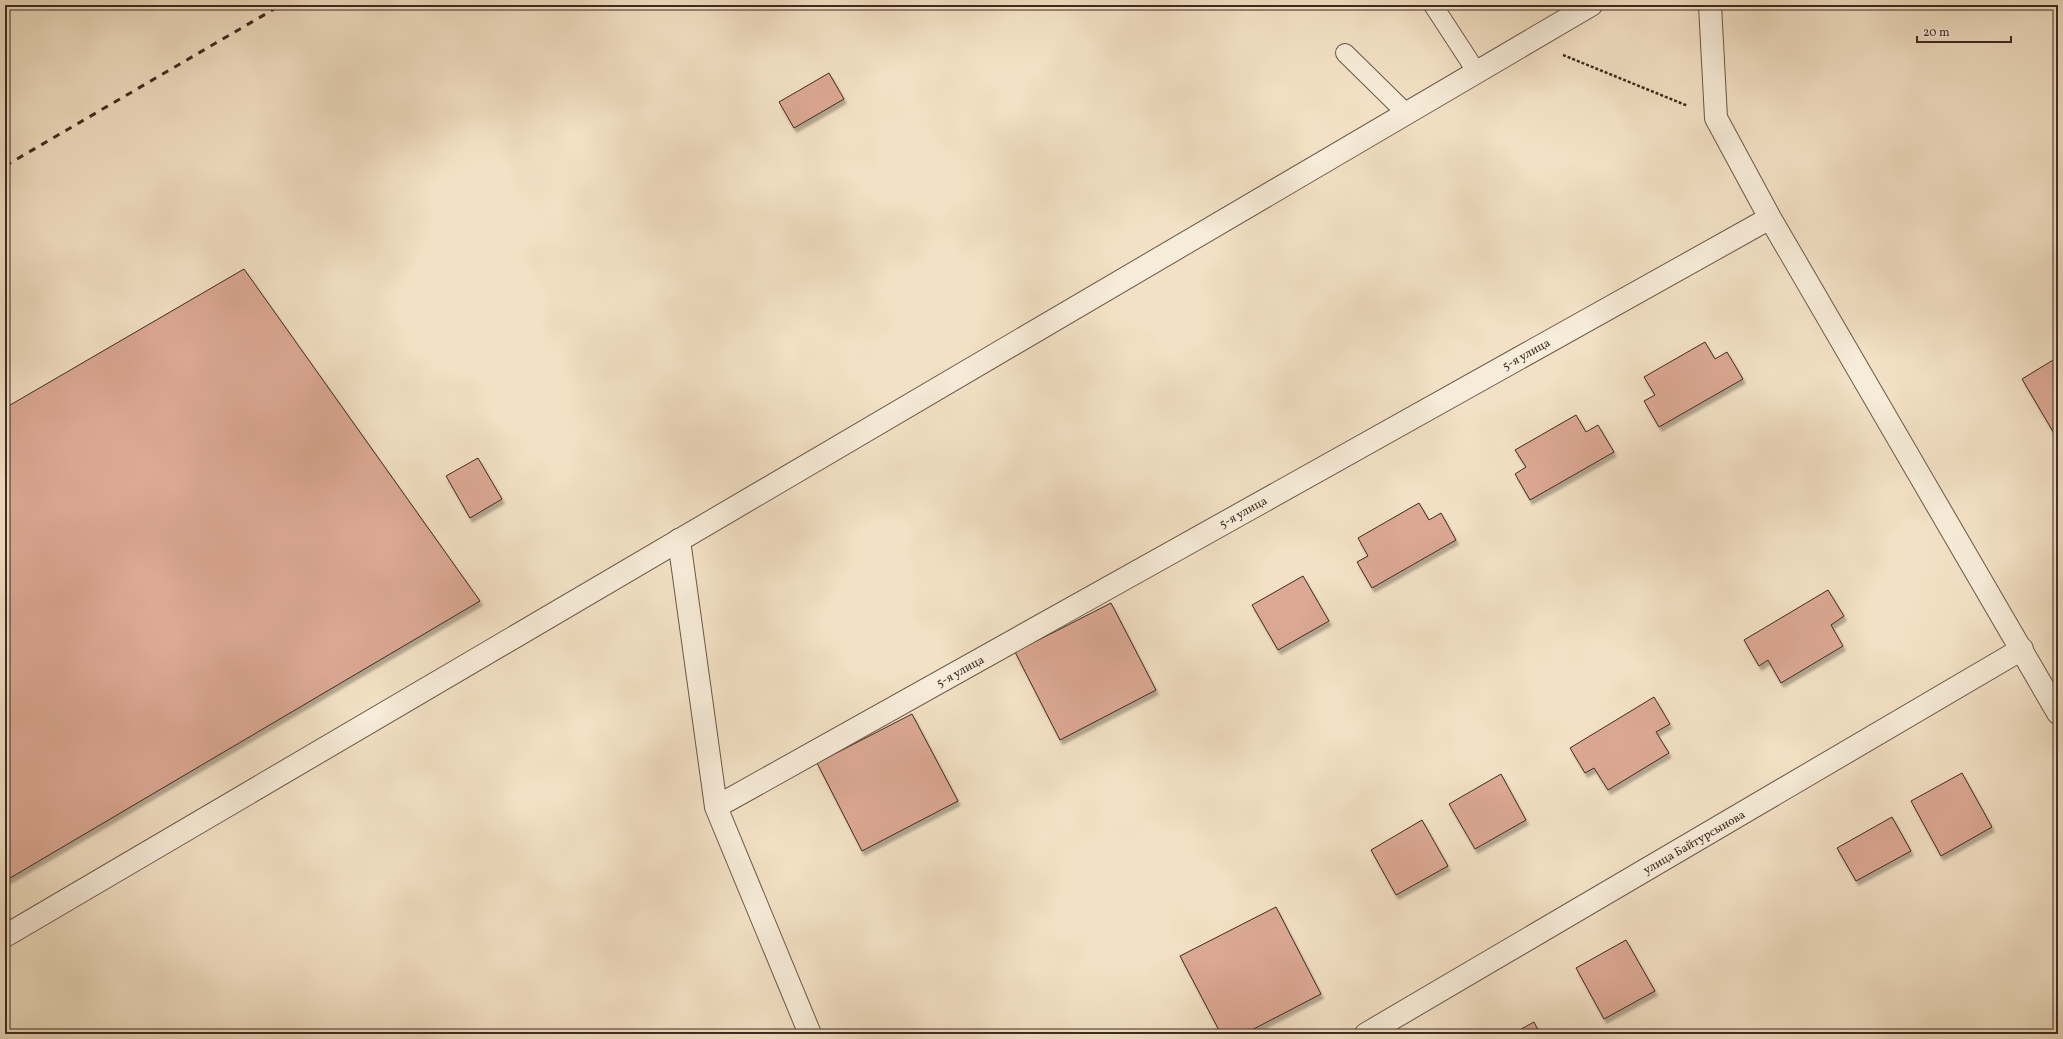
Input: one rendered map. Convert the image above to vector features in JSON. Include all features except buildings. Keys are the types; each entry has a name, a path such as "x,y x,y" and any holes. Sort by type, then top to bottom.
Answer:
{"street":[{"path":"5,936 1406,114 1476,71 1591,5"},
{"path":"1710,5 1716,118 1770,218 2058,713"},
{"name":"5-я улица","path":"716,807 1770,218"},
{"path":"679,540 716,807 810,1034"},
{"name":"улица Байтурсынова","path":"1366,1034 2022,649"}],"lane":[{"path":"1433,5 1476,71"},
{"path":"1345,53 1406,114"}],"path":[{"path":"1529,41 1716,118"}],"railway":[{"path":"5,166 281,5"}]}
